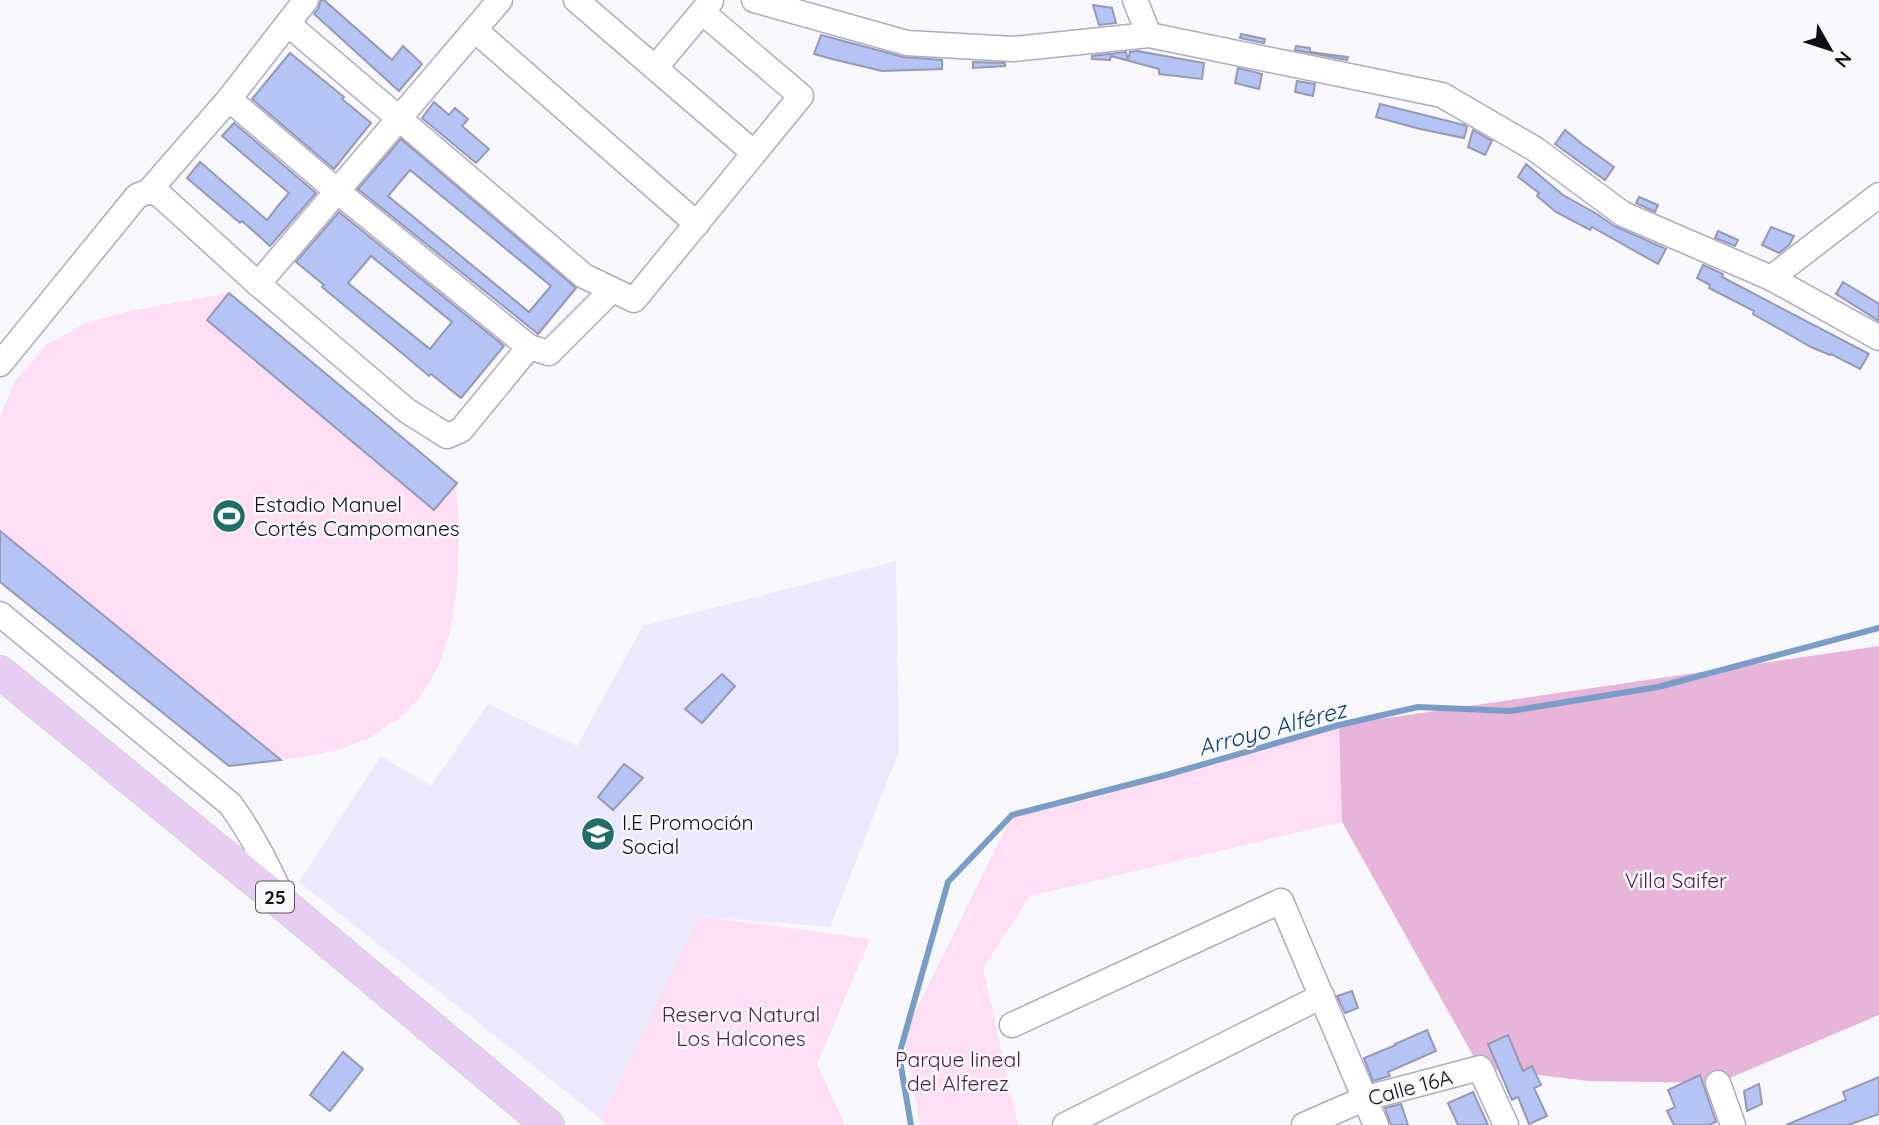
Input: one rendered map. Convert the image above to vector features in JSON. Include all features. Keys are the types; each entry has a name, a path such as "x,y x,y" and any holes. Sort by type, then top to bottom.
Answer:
{"main road":[{"name":"25","path":"0,672 548,1125"}],"street":[{"path":"0,363 137,196 149,191 229,99 306,0"},
{"path":"258,284 500,0"},
{"path":"576,0 754,153"},
{"path":"754,0 907,43 1014,49 1149,35 1442,95 1535,149 1623,214 1771,278 1879,338"},
{"path":"1135,0 1149,35"},
{"path":"288,24 583,276 634,300 801,96 707,6 655,68"},
{"path":"475,30 697,223"},
{"path":"229,99 529,347 549,353 612,290"},
{"path":"149,191 160,195 258,284 406,410 447,436 461,429 529,347"},
{"path":"1771,278 1879,195"},
{"path":"0,614 230,804 246,825 287,907"},
{"path":"1012,1025 1281,901 1376,1125"},
{"path":"1065,1125 1322,996"},
{"name":"Calle 16A","path":"1304,1125 1366,1098 1479,1068 1506,1125"},
{"path":"1718,1083 1733,1125"}],"shaded area":[{"name":"I.E Promoción Social","path":"896,561 899,751 830,927 699,916 601,1119 299,882 381,756 431,786 488,704 577,746 643,626"}],"green space":[{"name":"Estadio Manuel Cortés Campomanes","path":"229,293 457,483 458,574 455,605 440,663 426,689 406,712 373,736 337,750 229,766 0,582 0,416 15,381 47,344 86,323 130,311"},
{"name":"Villa Saifer","path":"1879,646 1879,1015 1718,1083 1588,1081 1480,1068 1342,822 1339,725"},
{"name":"Parque lineal del Alferez","path":"1339,725 1342,822 1030,896 983,968 1018,1125 920,1125 904,1035 1012,815"},
{"name":"Reserva Natural Los Halcones","path":"699,916 870,939 817,1064 845,1125 606,1125 601,1119"}],"building":[{"path":"321,0 392,60 403,46 422,64 399,91 314,14"},
{"path":"1093,5 1112,8 1116,23 1099,25"},
{"path":"1241,34 1265,39 1264,43 1240,38"},
{"path":"821,35 903,57 942,60 942,69 882,71 814,54"},
{"path":"1296,46 1310,48 1310,52 1348,57 1347,60 1295,50"},
{"path":"1126,52 1128,60 1130,52 1204,63 1202,79 1159,74 1159,69 1111,56 1110,60 1092,59 1092,56"},
{"path":"290,53 371,123 334,169 252,99"},
{"path":"973,62 1005,63 1005,66 973,68"},
{"path":"1238,68 1262,74 1259,89 1235,83"},
{"path":"1297,81 1315,84 1313,96 1295,92"},
{"path":"434,102 449,115 455,108 468,119 462,126 489,149 476,163 422,118"},
{"path":"1380,104 1464,125 1467,127 1464,138 1376,117"},
{"path":"234,123 316,193 270,246 187,178 200,162 267,220 289,193 222,136"},
{"path":"1473,130 1492,141 1485,155 1468,147"},
{"path":"1565,130 1614,167 1605,180 1555,144"},
{"path":"401,139 576,288 538,334 358,189","holes":["410,170 551,286 529,312 388,196"]},
{"path":"1526,164 1563,195 1614,226 1666,249 1658,264 1592,227 1590,230 1556,212 1537,196 1539,193 1518,177"},
{"path":"1639,197 1658,205 1655,212 1636,203"},
{"path":"339,212 504,346 461,398 431,374 429,376 296,262","holes":["371,256 452,322 430,349 348,283"]},
{"path":"1771,227 1794,236 1789,245 1779,253 1762,245"},
{"path":"1718,231 1738,240 1735,246 1715,238"},
{"path":"1703,265 1869,354 1860,369 1811,347 1753,314 1754,311 1709,288 1710,285 1697,278"},
{"path":"1843,282 1879,304 1879,321 1836,294"},
{"path":"229,293 457,483 434,510 207,320"},
{"path":"0,531 281,760 229,766 0,582"},
{"path":"722,674 735,686 702,723 685,709"},
{"path":"624,764 643,778 613,810 598,797"},
{"path":"1352,991 1358,1008 1345,1013 1337,996"},
{"path":"1427,1030 1436,1051 1388,1072 1390,1076 1373,1081 1364,1058"},
{"path":"1508,1035 1523,1071 1532,1066 1541,1085 1534,1088 1547,1116 1529,1124 1518,1097 1512,1100 1488,1044"},
{"path":"343,1052 363,1069 330,1111 310,1095"},
{"path":"1700,1075 1716,1122 1708,1125 1674,1125 1667,1111 1675,1107 1668,1090"},
{"path":"1879,1077 1879,1114 1848,1125 1786,1125 1846,1100 1843,1092"},
{"path":"1759,1084 1762,1104 1747,1111 1744,1091"},
{"path":"1473,1092 1488,1125 1458,1125 1448,1103"},
{"path":"1401,1104 1408,1125 1391,1125 1385,1108"}],"waterway":[{"name":"Arroyo Alférez","path":"911,1125 899,1055 948,882 1012,815 1166,775 1339,725 1418,707 1511,711 1658,687 1879,628"}],"place":[{"name":"Estadio Manuel Cortés Campomanes","path":"229,516"},
{"name":"I.E Promoción Social","path":"598,834"}]}
